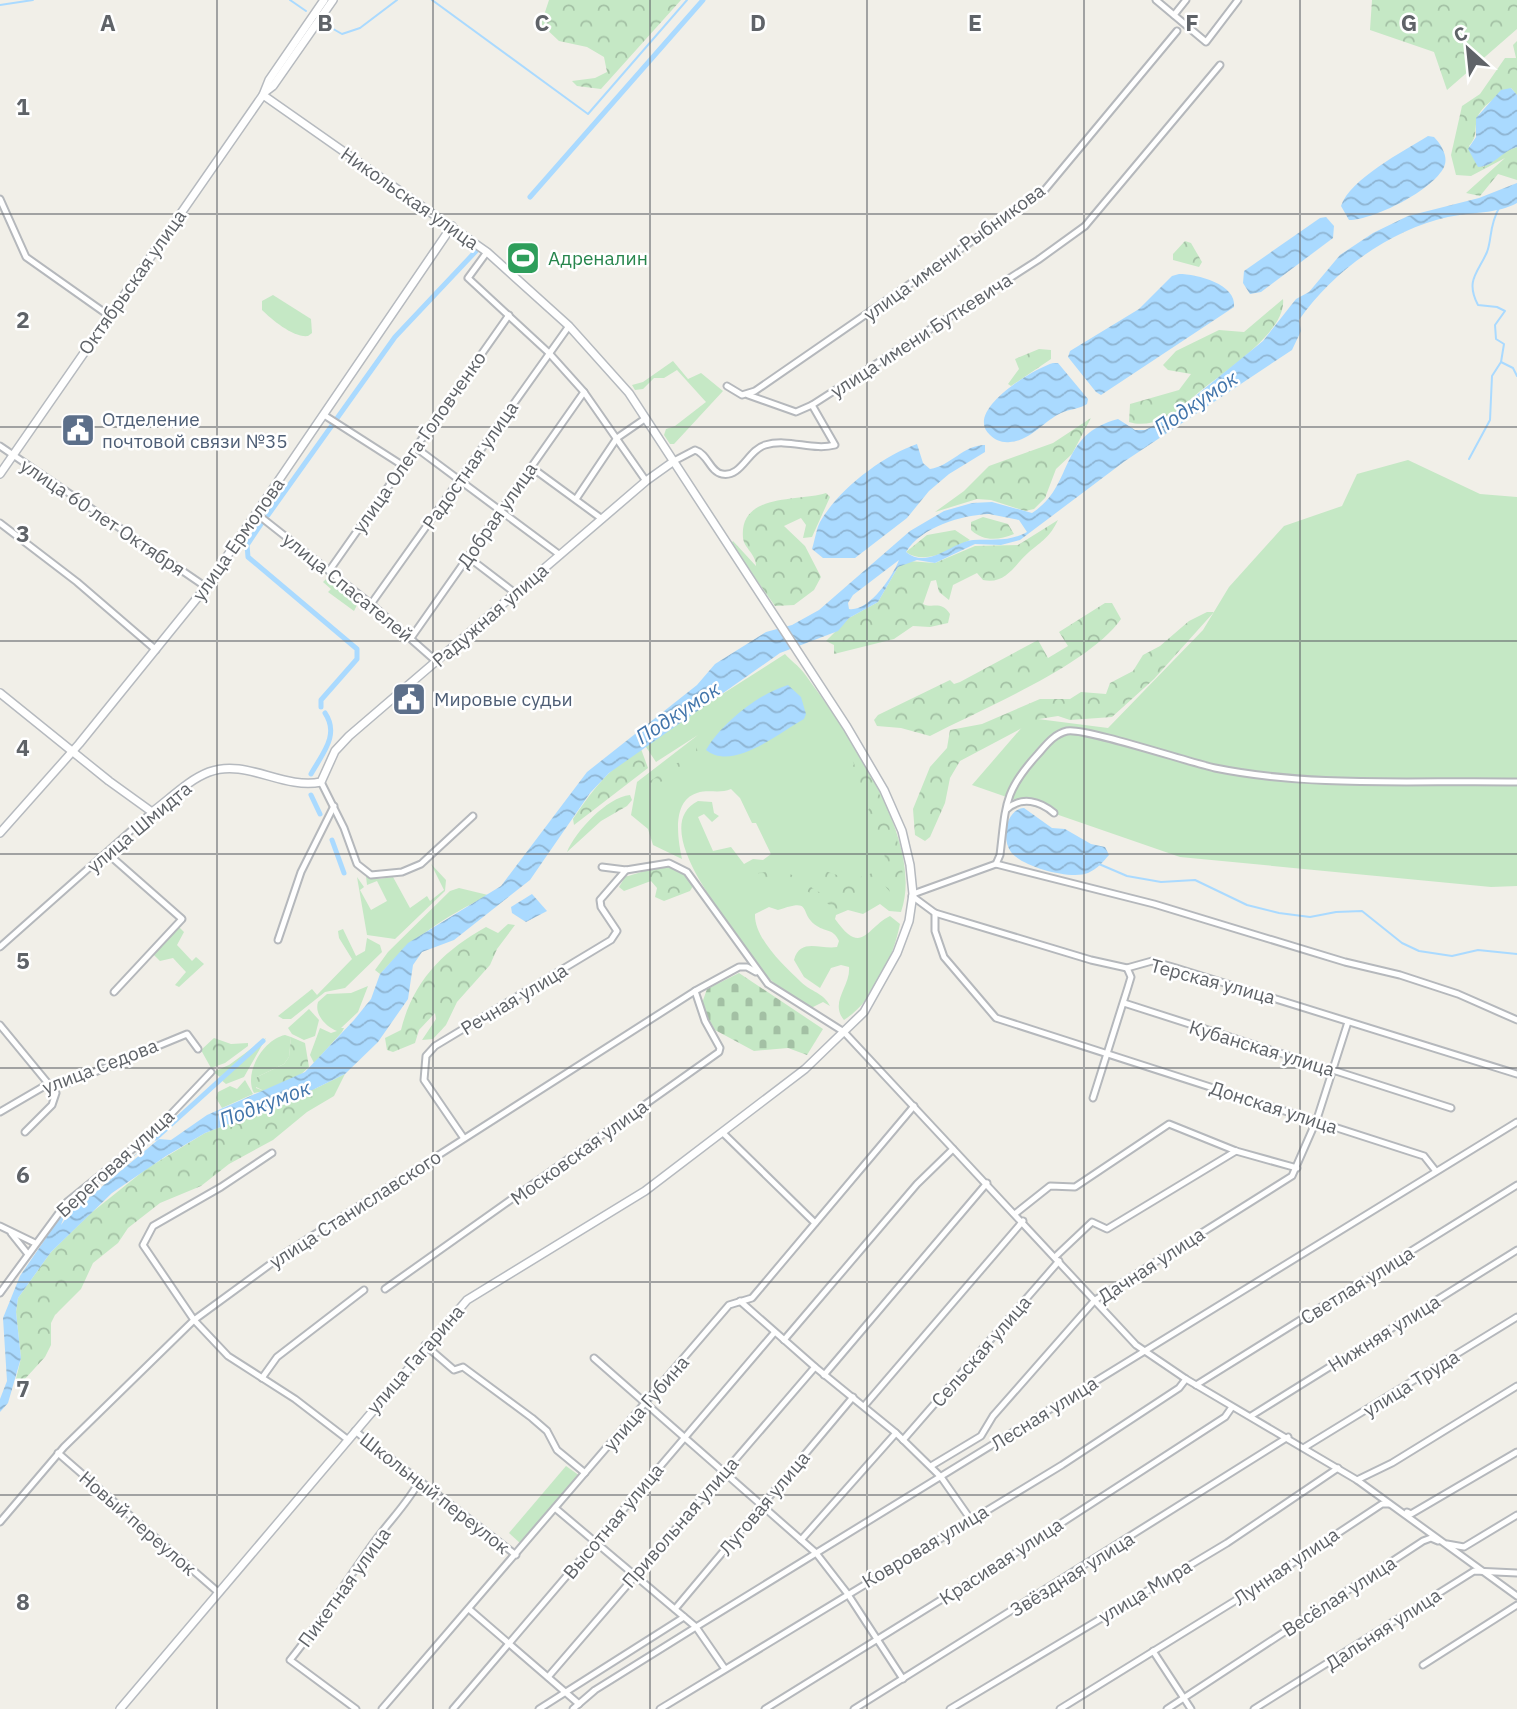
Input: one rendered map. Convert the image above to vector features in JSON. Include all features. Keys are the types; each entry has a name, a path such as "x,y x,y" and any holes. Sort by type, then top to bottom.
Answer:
{"street":[{"name":"Октябрьская улица","path":"308,30 324,0"},
{"name":"Октябрьская улица","path":"0,474 264,94 269,79 333,0"},
{"path":"1156,0 1206,42 1237,0"},
{"path":"1165,8 1171,0"},
{"path":"1174,15 1186,0"},
{"name":"улица имени Рыбникова","path":"748,395 1043,192 1177,31"},
{"name":"улица имени Буткевича","path":"748,395 796,412 812,405 1038,260 1085,226 1220,65"},
{"name":"Никольская улица","path":"264,94 487,252 597,354 647,418 814,678"},
{"path":"0,199 26,257 108,315"},
{"name":"улица Ермолова","path":"0,833 72,751 206,587 328,417 452,226"},
{"path":"487,252 468,278 549,353 584,392 646,481"},
{"name":"улица Олега Головченко","path":"329,571 509,315"},
{"name":"Радостная улица","path":"371,604 569,326"},
{"path":"727,386 742,395 748,395"},
{"name":"Добрая улица","path":"411,638 584,392"},
{"path":"674,461 695,450 702,452 717,472 724,475 733,474 753,452 768,444 821,449 835,446 812,405"},
{"path":"328,417 402,465"},
{"path":"576,499 617,438 647,418"},
{"name":"улица 60 лет Октября","path":"0,446 206,587"},
{"path":"415,447 559,555"},
{"name":"Радужная улица","path":"321,782 332,755 343,741 646,481 674,461"},
{"path":"531,467 602,519"},
{"name":"улица Спасателей","path":"259,515 371,604 437,662"},
{"path":"0,523 77,582 156,650"},
{"path":"468,557 514,593"},
{"name":"улица Гагарина","path":"120,1709 425,1345 467,1300 617,1209 723,1133 805,1069 864,1012 897,953 909,921 912,895 910,865 902,831 884,790 814,678"},
{"path":"0,693 152,812"},
{"path":"996,863 1000,855 1010,789 1058,734 1080,729 1145,751 1229,771 1340,781 1517,782"},
{"name":"улица Шмидта","path":"0,947 152,812 198,778 219,769 244,771 299,784 321,782"},
{"path":"321,782 334,806 357,864 371,874 402,872 421,864 473,816"},
{"path":"1006,810 1013,804 1032,801 1044,805 1054,813"},
{"path":"278,940 301,872 334,806"},
{"path":"107,853 182,919 114,992"},
{"path":"602,867 626,870 669,863 687,872 759,974 782,994 844,1032 1144,1351 1186,1379 1357,1480 1517,1596"},
{"path":"912,895 996,863 1154,904 1345,962 1400,975 1458,994 1517,1020"},
{"name":"Речная улица","path":"463,1137 424,1080 426,1056 435,1046 611,940 617,931 601,907 600,900 626,870"},
{"name":"Терская улица","path":"912,895 935,913 1127,968 1152,961 1517,1074"},
{"path":"935,913 935,932 944,957 996,1018 1106,1053"},
{"name":"улица Станиславского","path":"0,1522 58,1453 194,1320 287,1252 695,991 739,967 747,967 759,974"},
{"path":"1093,1098 1131,977 1127,968"},
{"name":"Московская улица","path":"384,1289 719,1052 720,1048 705,1021 695,991"},
{"name":"Кубанская улица","path":"1124,1003 1451,1108"},
{"path":"1016,1213 1050,1186 1075,1187 1169,1124 1236,1151 1297,1168 1317,1119 1348,1022"},
{"path":"0,1025 56,1093 44,1115 25,1132"},
{"name":"улица Седова","path":"0,1112 48,1084 68,1083 187,1034 198,1049"},
{"name":"Донская улица","path":"1106,1053 1317,1119 1424,1156 1435,1170"},
{"name":"Береговая улица","path":"0,1293 67,1202 155,1131 211,1072"},
{"name":"улица Губина","path":"382,1709 729,1305 752,1298 914,1106"},
{"name":"Лесная улица","path":"573,1709 595,1690 1042,1416 1054,1404 1517,1122"},
{"path":"723,1133 815,1223"},
{"path":"784,1340 917,1184 953,1149"},
{"name":"Сельская улица","path":"903,1440 1057,1259 1092,1222 1107,1229 1236,1151"},
{"path":"194,1320 143,1245 148,1234 153,1226 221,1187 272,1153"},
{"name":"Дачная улица","path":"931,1466 981,1436 992,1416 1095,1300 1292,1176 1297,1168"},
{"path":"824,1375 987,1183"},
{"name":"Светлая улица","path":"1196,1385 1517,1185"},
{"path":"865,1405 1023,1221"},
{"path":"0,1226 35,1243"},
{"path":"11,1233 27,1253"},
{"name":"Нижняя улица","path":"1251,1416 1517,1250"},
{"path":"262,1378 277,1357 364,1290"},
{"path":"740,1301 814,1367 865,1405 931,1466 942,1477 971,1520"},
{"name":"улица Труда","path":"1305,1447 1517,1317"},
{"name":"Школьный переулок","path":"194,1320 228,1356 347,1439"},
{"name":"Высотная улица","path":"453,1709 774,1333"},
{"path":"425,1345 454,1370 463,1367 532,1418 547,1431 557,1450 585,1473"},
{"path":"594,1358 816,1553 847,1593 904,1679"},
{"name":"Привольная улица","path":"548,1677 814,1367"},
{"name":"Ковровая улица","path":"660,1709 971,1520 1167,1396 1186,1379"},
{"path":"1357,1480 1392,1463 1517,1386"},
{"name":"Луговая улица","path":"675,1609 853,1397"},
{"name":"Красивая улица","path":"765,1709 989,1570 1225,1417 1233,1407"},
{"name":"Школьный переулок","path":"354,1431 516,1555"},
{"path":"801,1540 896,1433"},
{"name":"Звёздная улица","path":"855,1709 1288,1437"},
{"name":"Лунная улица","path":"1060,1709 1382,1504 1411,1514 1517,1452"},
{"name":"Новый переулок","path":"58,1453 218,1592"},
{"name":"улица Мира","path":"950,1709 1227,1543 1338,1468"},
{"name":"Пикетная улица","path":"356,1709 290,1660 330,1608 376,1539 412,1496 420,1480"},
{"path":"555,1508 696,1627 725,1669"},
{"name":"Весёлая улица","path":"1167,1709 1423,1541 1431,1538 1464,1547 1517,1516"},
{"name":"Дальняя улица","path":"1254,1709 1474,1571 1517,1573"},
{"path":"1423,1665 1517,1605"},
{"path":"469,1609 579,1704"},
{"path":"539,1709 563,1690 684,1617"},
{"path":"1153,1651 1191,1709"}],"green space":[{"path":"549,0 681,0 601,89 577,86 572,81 595,78 607,72 604,57 587,47 559,41 541,24"},
{"path":"1372,0 1517,0 1517,29 1447,90 1434,52 1370,30"},
{"path":"1517,41 1517,95 1511,88 1482,110 1477,119 1474,139 1469,146 1483,167 1506,151 1517,147 1517,180 1498,174 1480,196 1466,193 1505,158 1471,176 1456,175 1451,155 1462,106 1480,94 1505,58 1516,58 1513,45"},
{"path":"1185,241 1191,243 1202,262 1199,267 1173,260 1173,254"},
{"path":"273,295 311,319 312,333 302,336 290,331 262,310 262,301"},
{"path":"1283,299 1275,325 1237,363 1165,418 1152,423 1129,422 1130,404 1179,390 1191,374 1168,370 1163,365 1176,351 1219,330 1244,332"},
{"path":"1039,349 1051,350 1051,359 1011,386 1008,384 1019,369 1015,359"},
{"path":"673,361 688,379 701,373 723,391 674,444 670,444 664,435 666,429 675,426 706,402 677,370 664,378 654,378 643,389 635,390 632,385 643,382"},
{"path":"1091,418 1072,454 1056,469 1045,498 1034,509 1025,511 991,500 977,499 935,512 964,491 989,466 1053,443"},
{"path":"1408,460 1480,494 1517,497 1517,886 1491,887 1180,857 972,785 1030,718 1108,728 1203,630 1229,587 1284,526 1342,506 1357,474"},
{"path":"826,493 830,497 812,537 803,538 806,525 801,518 784,526 805,546 821,577 814,590 794,605 775,606 731,544 733,541 756,566 743,538 744,523 750,513 773,502"},
{"path":"983,517 1008,524 1014,534 992,539 981,537 971,530 971,522"},
{"path":"1058,520 1052,531 1004,577 991,581 983,580 977,573 953,585 949,600 939,592 936,580 931,581 923,604 940,606 947,610 950,614 948,623 930,627 913,626 894,639 834,654 834,645 826,641 849,618 878,602 898,567 908,561 935,563 975,546 1018,545"},
{"path":"955,530 970,540 930,557 913,556 906,552 927,535"},
{"path":"330,575 360,599 354,611 328,592 331,589 323,582"},
{"path":"1105,603 1112,603 1121,619 1085,653 1033,685 930,736 901,728 877,726 874,720 878,715 950,680 954,684 960,682 1038,640 1048,658 1068,646 1059,632"},
{"path":"1207,612 1214,612 1154,679 1112,717 1070,720 1058,716 1039,719 960,761 950,778 945,803 930,837 925,841 915,835 913,809 930,767 947,748 950,730 982,724 1040,699 1070,699 1081,692 1106,694 1110,683 1133,671 1143,655 1160,646 1189,621"},
{"path":"785,654 804,673 859,754 892,819 902,852 906,884 901,912 889,911 880,904 863,914 848,910 836,915 835,919 844,930 858,938 890,916 900,924 893,951 881,978 864,1002 844,1020 839,1007 849,967 841,965 831,968 820,988 804,977 794,960 797,953 806,947 837,947 839,941 835,934 817,926 804,908 797,905 778,910 769,907 755,914 759,932 771,951 801,982 824,998 830,1006 823,1002 811,1008 774,983 758,967 708,894 689,859 681,825 686,811 698,801 712,802 714,813 719,816 712,822 704,814 698,817 713,851 731,847 744,864 753,859 763,860 771,854 756,823 752,823 740,798 731,789 697,793 683,804 678,822 682,859 653,845 648,829 631,815 637,782 698,735 656,762 644,744"},
{"path":"841,736 850,742 886,808 898,842 903,879 892,894 884,885 874,887 851,908 838,910 800,887 762,878 758,873 784,870 833,901 840,901 842,895 823,881 810,878 812,871 825,871 852,880 887,868 880,833 865,813 869,809 866,794 863,788 850,781 848,776 854,764"},
{"path":"698,743 706,754 697,764 668,779 645,785 674,764 694,758"},
{"path":"641,749 648,768 574,825 573,819 587,798 620,763"},
{"path":"630,795 632,800 627,806 601,821 567,852 577,835 593,817 612,802"},
{"path":"431,864 446,880 445,891 395,939 367,935 357,877 364,887 360,890 371,910 387,901 377,881 367,885 366,876 379,879 393,877 410,908 427,896 430,901 444,890"},
{"path":"661,866 685,873 693,886 690,891 664,901 655,897 657,888 651,881 624,891 619,887 625,877"},
{"path":"459,888 488,895 430,929 380,974 375,970 388,952 450,891"},
{"path":"508,924 515,925 497,949 490,965 457,1002 446,1025 433,1039 422,1040 436,1019 435,1013 419,1030 415,1043 393,1052 387,1050 385,1038 401,1030 413,997 443,957 486,927 498,933"},
{"path":"179,927 184,932 177,945 192,961 196,957 204,964 179,987 175,985 186,972 173,958 160,961 153,954"},
{"path":"343,929 356,956 365,951 367,938 380,945 382,952 345,988 325,992 291,1019 278,1016 312,989 317,995 352,959 339,938 338,931"},
{"path":"739,973 823,1029 807,1055 788,1048 754,1051 715,1030 701,1006 707,989"},
{"path":"368,986 358,1012 341,1028 344,1028 342,1032 314,1063 310,1055 320,1028 331,1033 337,1031 322,1020 318,1002 327,994 351,993"},
{"path":"309,1009 319,1020 315,1036 304,1040 292,1034 288,1028"},
{"path":"285,1035 291,1037 289,1057 284,1064 257,1077 256,1088 264,1091 254,1093 251,1085 253,1067 270,1043"},
{"path":"291,1037 305,1043 309,1067 297,1078 264,1091 254,1086 257,1077 284,1064 289,1057"},
{"path":"214,1038 231,1044 248,1043 248,1046 225,1063 211,1068 201,1050"},
{"path":"266,1038 244,1077 226,1084 220,1079 237,1063 220,1077 213,1072 229,1065"},
{"path":"345,1074 334,1096 307,1112 273,1140 229,1164 201,1186 160,1203 128,1228 118,1243 93,1263 81,1289 55,1315 51,1323 51,1345 45,1357 23,1381 15,1383 21,1358 16,1312 18,1298 51,1252 91,1213 146,1169 205,1133 290,1101"},
{"path":"245,1080 253,1094 222,1108 216,1098 218,1092 230,1086 237,1089"},
{"path":"566,1466 580,1476 520,1543 509,1533"}],"water":[{"path":"1511,88 1517,95 1517,147 1478,167 1468,149 1476,137 1476,118 1501,90"},
{"path":"1428,136 1437,140 1445,155 1444,167 1438,176 1402,202 1373,215 1349,220 1341,206 1355,186 1379,167"},
{"name":"Подкумок","path":"1517,183 1517,203 1509,207 1426,223 1384,242 1364,255 1328,285 1299,320 1301,331 1292,350 1125,461 1020,540 1001,545 975,544 935,563 917,560 898,567 878,602 849,618 838,631 780,653 609,773 590,793 530,880 454,940 422,952 413,965 408,999 378,1042 345,1074 290,1101 205,1133 166,1156 112,1193 51,1252 18,1298 16,1312 21,1358 8,1403 0,1412 0,1399 7,1381 3,1318 20,1276 67,1207 162,1134 67,1209 61,1225 69,1214 159,1139 171,1140 207,1115 305,1072 371,999 380,974 408,943 501,886 587,772 697,685 715,664 766,632 792,625 819,610 910,531 944,511 972,503 992,502 1032,513 1046,502 1075,449 1085,437 1118,419 1135,430 1145,430 1167,419 1263,341 1296,299 1309,292 1340,255 1373,233 1408,216 1479,198","holes":["989,514 1019,520 1027,532 1007,539 965,542 931,557 914,557 906,552 913,543 932,529 955,520","899,560 886,583 872,599 864,605 849,609 848,603 853,595"]},
{"path":"1326,217 1334,226 1333,238 1261,292 1250,294 1243,283 1244,271 1320,218"},
{"path":"1179,274 1205,278 1223,286 1233,299 1234,307 1101,395 1096,392 1068,357 1070,351 1139,309 1172,276"},
{"path":"1053,363 1058,363 1088,399 1087,404 1061,413 1017,441 1004,442 992,437 984,425 986,414 993,403 1017,382"},
{"path":"917,444 923,463 930,469 970,448 985,445 985,452 949,474 929,491 907,518 855,558 823,558 812,549 820,522 849,486 890,457"},
{"path":"788,685 801,697 806,714 804,719 743,753 717,756 706,750 721,730 753,702"},
{"path":"1024,808 1052,828 1065,829 1091,844 1105,847 1109,855 1094,869 1080,875 1047,871 1025,863 1011,852 1006,840 1009,819 1013,813"},
{"path":"532,894 547,911 526,922 512,913 511,907"}],"waterway":[{"path":"0,5 33,0"},
{"path":"290,0 306,11"},
{"path":"328,26 342,34 360,28 397,0"},
{"path":"432,0 588,114 687,0"},
{"path":"530,197 703,0"},
{"path":"1469,459 1490,420 1492,376 1501,362 1504,344 1496,339 1495,325 1505,311 1497,307 1478,305 1473,289 1474,277 1487,252 1499,208"},
{"path":"268,515 395,337 477,250"},
{"path":"1501,362 1513,368 1517,376"},
{"path":"263,521 247,545 248,557 357,649 357,659 321,700 321,707"},
{"path":"311,774 330,737 331,729 325,713"},
{"path":"311,795 320,814"},
{"path":"332,840 344,873"},
{"path":"1099,864 1127,876 1161,882 1195,880 1247,905 1279,913 1310,917 1362,911 1402,943 1419,951 1452,956 1478,950 1517,954"},
{"path":"156,1138 263,1041"}],"place":[{"name":"Адреналин","path":"523,258"},
{"name":"Отделение почтовой связи №35","path":"78,430"},
{"name":"Мировые судьи","path":"409,699"}]}
